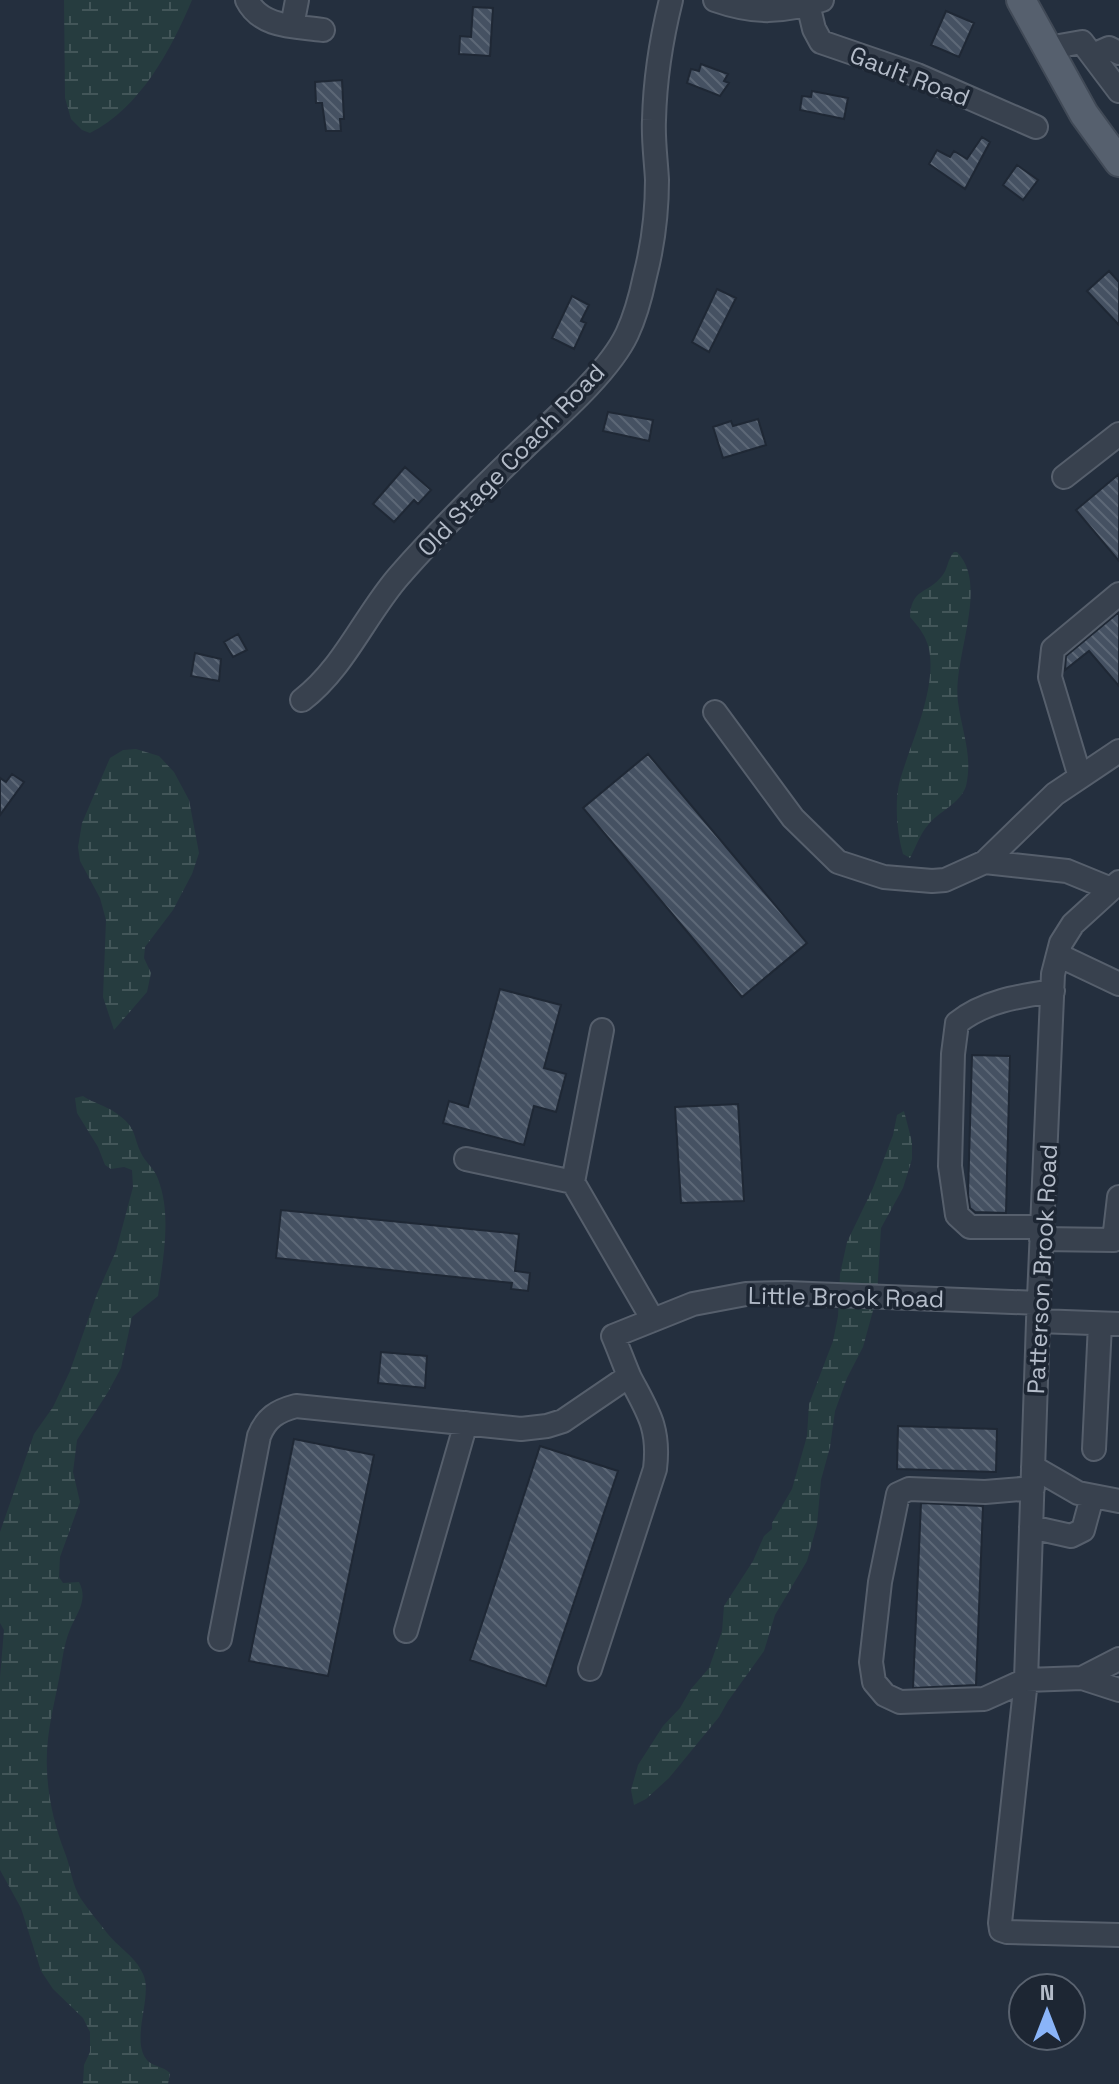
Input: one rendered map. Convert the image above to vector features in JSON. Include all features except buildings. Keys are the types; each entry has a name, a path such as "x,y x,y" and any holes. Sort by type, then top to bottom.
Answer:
{"main road":[{"path":"1021,0 1084,114 1119,162"}],"street":[{"path":"247,0 263,19 323,30"},
{"path":"292,26 297,0"},
{"name":"Old Stage Coach Road","path":"302,700 315,690 405,569 457,512 584,388 618,349 627,333 645,279 654,231 656,82 660,43 671,0"},
{"name":"Gault Road","path":"715,0 755,11 772,12 814,2 814,29 821,42 917,75 1036,127"},
{"path":"1048,48 1082,42 1119,91"},
{"path":"1093,55 1109,48 1119,53"},
{"path":"1064,477 1119,434"},
{"path":"1080,777 1050,677 1053,649 1119,594"},
{"path":"715,712 793,818 838,862 884,877 945,880 985,862 1055,794 1119,751"},
{"path":"985,862 1067,871 1115,886"},
{"name":"Patterson Brook Road","path":"1115,886 1073,924 1061,943 1053,991 1038,1312 1026,1680 1001,1930 1119,1935"},
{"path":"1058,955 1119,984"},
{"path":"1053,991 1012,997 967,1015 957,1023 953,1054 950,1166 957,1215 970,1227 1116,1241 1119,1197"},
{"path":"602,1030 573,1182 653,1320"},
{"path":"466,1159 573,1182"},
{"name":"Little Brook Road","path":"629,1376 613,1336 693,1304 746,1294 787,1293 1038,1312 1110,1324"},
{"path":"1094,1449 1110,1324"},
{"path":"220,1639 259,1436 264,1423 280,1410 296,1406 521,1429 563,1421 629,1376 652,1417 657,1452 655,1469 590,1669"},
{"path":"406,1631 466,1423"},
{"path":"1119,1501 1092,1497 1033,1478 985,1492 909,1489 898,1494 880,1582 871,1662 874,1682 885,1695 900,1702 984,1699 1026,1680 1082,1678 1119,1690"},
{"path":"1031,1527 1071,1536 1083,1530 1092,1497"},
{"path":"1082,1678 1119,1659"}],"green space":[{"path":"64,0 192,0 164,57 139,93 124,109 90,133 71,119 65,98"},
{"path":"954,552 966,566 970,584 968,623 958,684 968,775 963,792 928,825 910,858 903,854 901,846 897,798 922,715 931,665 926,640 910,617 911,608 917,596 942,576"},
{"path":"136,749 159,756 174,772 189,800 199,853 173,910 145,947 144,958 151,973 147,992 114,1030 103,997 106,920 100,898 80,861 78,847 82,823 110,758 123,750"},
{"path":"83,1096 123,1118 131,1127 141,1153 158,1179 165,1207 165,1237 158,1296 132,1317 121,1368 77,1440 73,1472 80,1502 60,1557 59,1577 63,1583 79,1582 83,1594 63,1653 49,1732 48,1781 55,1823 78,1894 143,1974 146,1994 141,2032 143,2054 149,2062 170,2073 168,2084 83,2084 84,2065 90,2052 90,2032 83,2018 53,1989 41,1971 21,1908 0,1870 0,1677 4,1630 0,1623 0,1532 34,1434 53,1407 70,1371 116,1251 133,1187 132,1170 124,1167 111,1169 105,1165 77,1113 75,1098"},
{"path":"904,1111 912,1142 912,1159 903,1188 881,1228 877,1296 863,1347 835,1411 821,1480 817,1525 807,1561 775,1615 764,1651 719,1717 669,1778 646,1799 634,1805 631,1790 638,1765 663,1726 709,1668 722,1631 724,1606 753,1561 764,1536 772,1529 772,1523 792,1489 807,1436 809,1404 833,1341 840,1274 847,1242 873,1188 893,1135 897,1115"}]}
